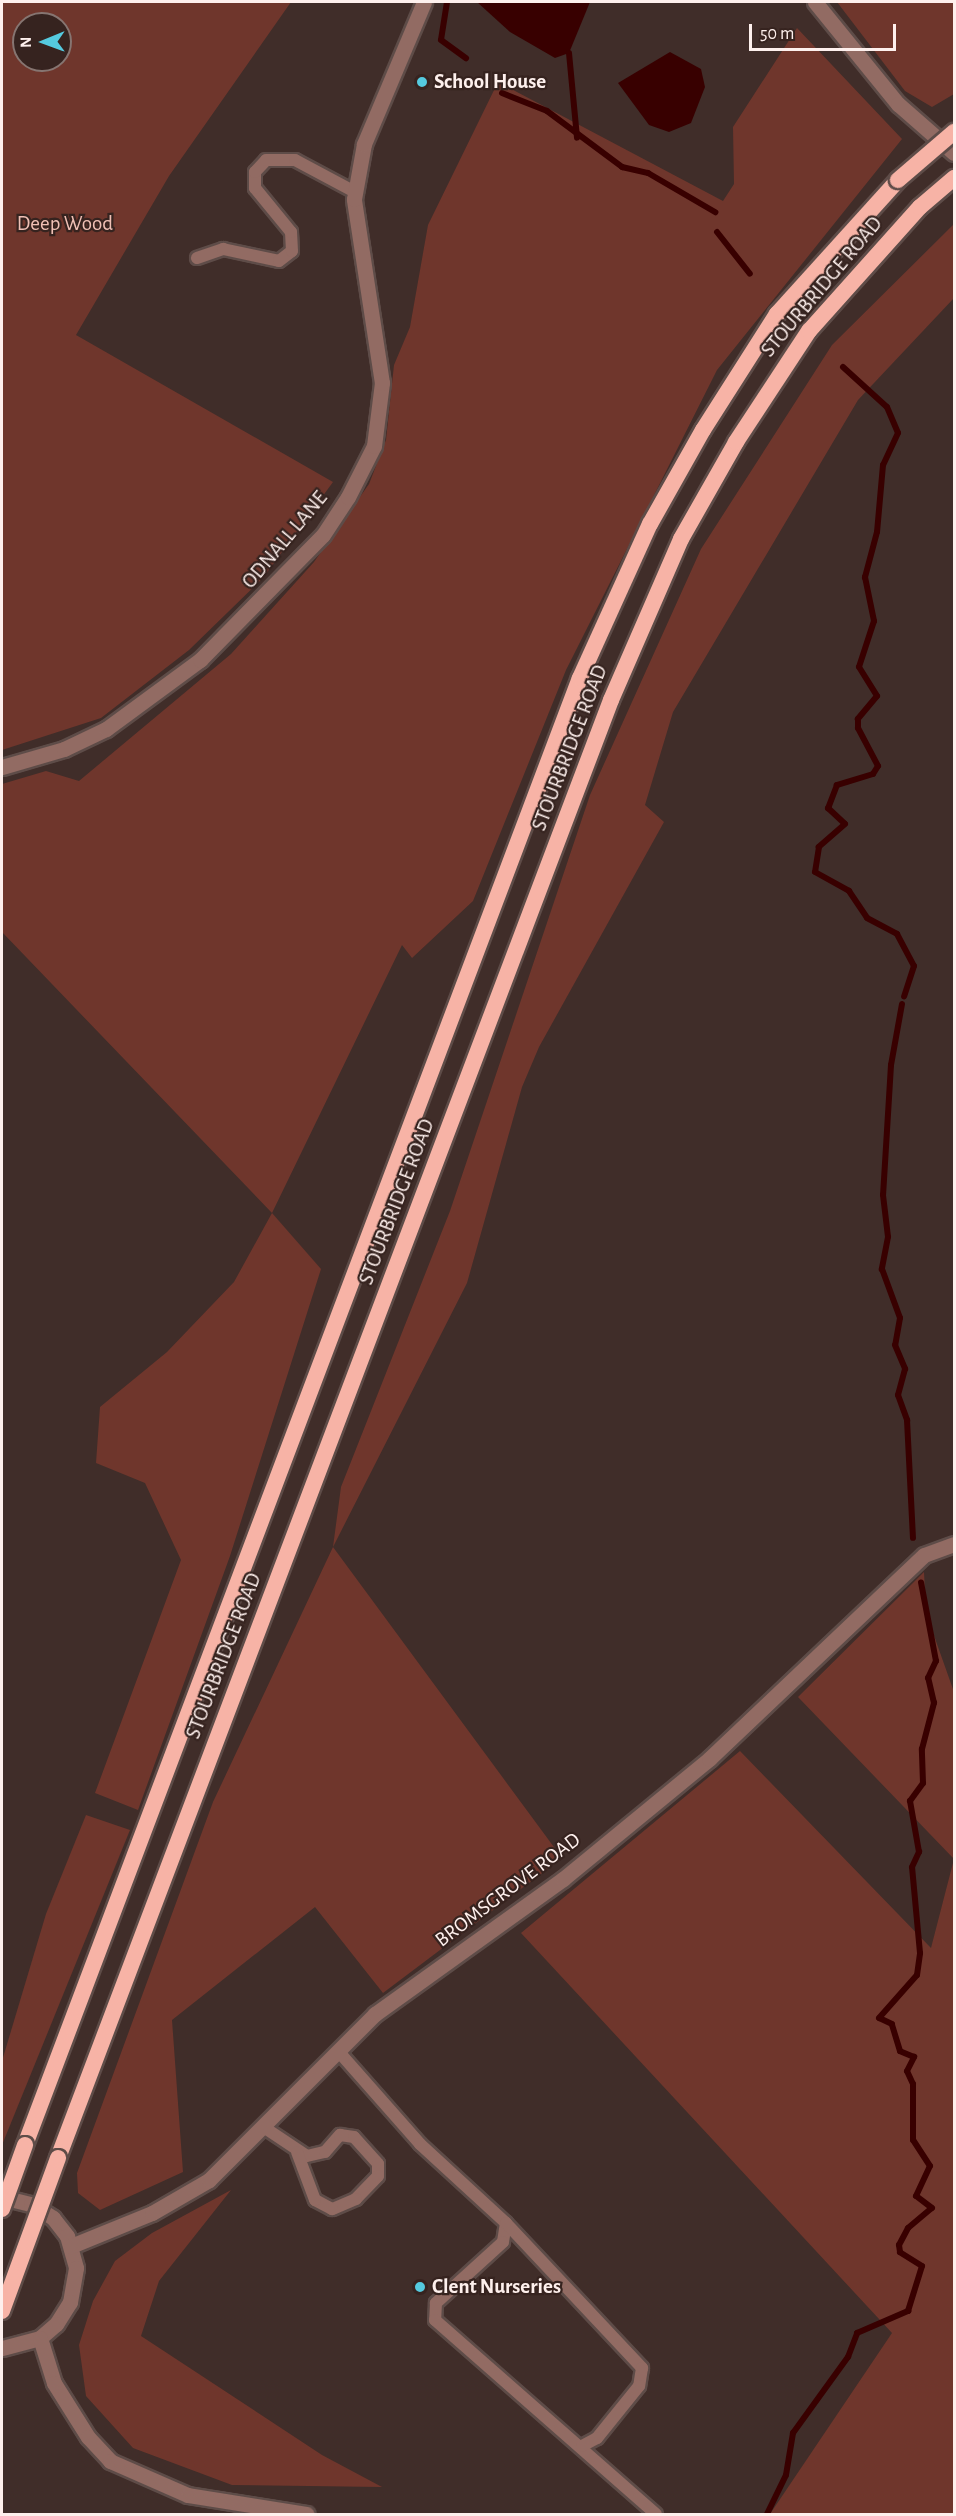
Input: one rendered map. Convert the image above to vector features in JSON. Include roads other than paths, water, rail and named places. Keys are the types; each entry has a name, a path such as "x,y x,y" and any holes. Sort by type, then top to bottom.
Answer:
{"highway":[{"name":"STOURBRIDGE ROAD","path":"2,2210 580,678 650,524 703,430 777,314 898,180 954,132"},
{"name":"STOURBRIDGE ROAD","path":"2,2311 611,700 681,539 736,442 809,331 920,207 954,178"}],"street":[{"name":"ODNALL LANE","path":"2,767 64,749 106,729 200,660 323,535 348,497 374,446 382,383 355,192 364,144 424,2"},
{"path":"815,2 898,104 954,153"},
{"name":"BROMSGROVE ROAD","path":"71,2246 152,2213 209,2180 265,2128 375,2014 562,1879 709,1759 924,1555 954,1544"},
{"path":"2,2197 40,2209 71,2246 76,2279 70,2302 40,2338 2,2348"},
{"path":"40,2338 54,2383 88,2437 110,2461 188,2495 306,2514"}],"lane":[{"path":"197,258 223,249 279,261 292,250 291,232 255,188 255,172 266,160 295,160 355,192"},
{"path":"339,2052 420,2144 506,2223 642,2368 639,2386 597,2438 582,2446"},
{"path":"265,2128 297,2152 313,2157 325,2152 345,2134 368,2149 378,2176 356,2199 332,2209 315,2200 297,2152"},
{"path":"506,2223 504,2242 436,2303 433,2314 656,2514"}],"waterway":[{"path":"447,2 441,40 466,58"},
{"path":"569,53 577,138"},
{"path":"502,93 547,111 622,167 648,173 715,212"},
{"path":"717,232 750,274"},
{"path":"843,367 887,407 898,433 883,465 877,532 865,577 874,621 859,667 877,696 858,719 858,728 878,766 873,774 837,785 828,808 845,824 819,847 815,872 849,891 867,918 897,934 914,966 904,996"},
{"path":"902,1004 891,1065 883,1195 888,1237 882,1269 900,1318 895,1345 905,1369 898,1395 907,1420 913,1538"},
{"path":"767,2514 786,2475 793,2433 848,2357 857,2333 908,2311 922,2266 900,2252 899,2245 908,2228 932,2208 916,2196 930,2166 913,2140 913,2084 907,2071 914,2057 900,2051 892,2024 879,2018 917,1975 920,1953 912,1867 919,1852 910,1801 923,1783 922,1749 934,1703 928,1678 936,1661 921,1582"}],"place":[{"name":"School House","path":"422,82"},
{"name":"Clent Nurseries","path":"420,2287"}],"park label":[{"name":"Deep Wood","path":"65,224"}]}
